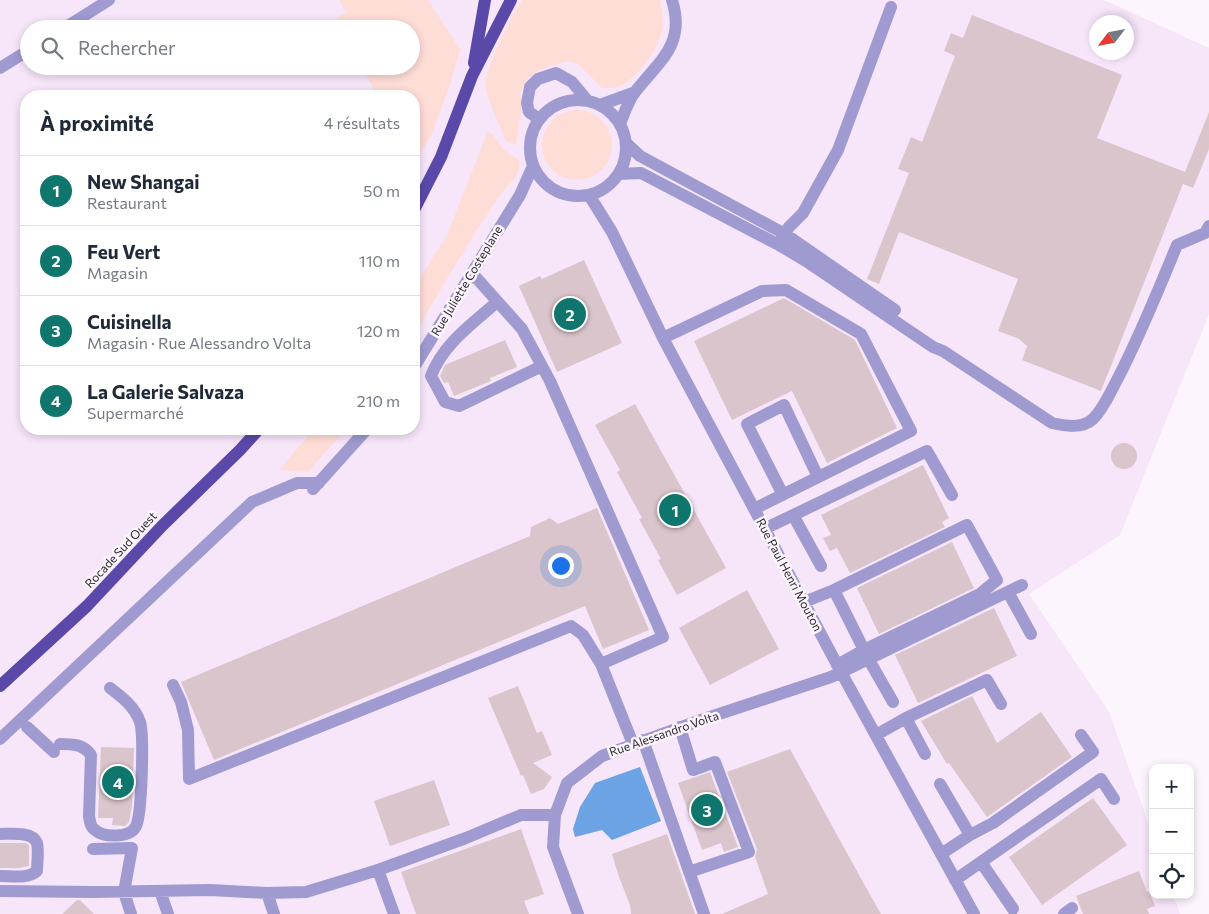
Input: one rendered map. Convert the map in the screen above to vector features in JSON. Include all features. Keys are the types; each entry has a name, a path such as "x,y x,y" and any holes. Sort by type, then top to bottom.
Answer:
{"main road":[{"path":"472,76 485,0"},
{"path":"420,198 441,158 472,76 511,0"},
{"name":"Rocade Sud Ouest","path":"0,686 87,606 162,526 254,435"}],"street":[{"path":"77,20 109,0"},
{"path":"620,124 634,94 665,58 675,35 675,9 672,0"},
{"path":"782,239 803,213 838,150 890,7"},
{"path":"0,68 20,56"},
{"path":"539,119 529,112 527,103 530,87 538,79 556,73 572,82 587,100"},
{"path":"600,105 634,94"},
{"path":"567,100 587,100 600,105 612,113 620,124 626,143 625,159 619,174 611,184 595,193 576,197 563,194 545,184 533,166 529,151 530,138 535,124 543,113 554,105 567,100"},
{"path":"626,143 640,156 782,239 806,260 933,347 943,351 1052,423 1067,426 1082,424 1092,420 1108,397 1132,351 1176,245 1205,233 1209,226"},
{"name":"Rue Juliette Costeplane","path":"420,357 520,195 533,166"},
{"path":"619,174 641,173 782,239"},
{"path":"520,195 545,184"},
{"name":"Rue Paul Henri Mouton","path":"595,193 663,338 839,669 974,914"},
{"path":"472,273 522,329 550,380 663,637 601,664"},
{"path":"663,338 762,291 778,290 786,290 861,334 911,431 754,509"},
{"path":"497,302 457,337 436,362 431,376 445,402 459,406 542,366"},
{"path":"783,495 747,424 784,405 818,477"},
{"path":"0,739 252,502 297,483 315,487 363,435"},
{"path":"764,529 927,450 952,494"},
{"path":"793,515 821,566"},
{"path":"804,602 834,590 967,525 997,580 980,594 866,655"},
{"path":"866,655 1022,585"},
{"path":"834,590 866,655 893,702"},
{"path":"1008,592 1031,634"},
{"path":"174,685 181,702 188,730 189,779 571,626 583,635 601,664 638,742 690,872 704,914"},
{"name":"Rue Alessandro Volta","path":"578,914 554,847 555,815 568,783 602,756 680,727 822,681 839,669 866,655"},
{"path":"876,735 906,718 987,680 1002,704"},
{"path":"27,727 57,748 75,744 87,749 91,755 90,824 95,830 103,834 118,836 128,834 136,827 139,815 142,742 140,723 134,710 122,696 110,688"},
{"path":"906,718 925,754"},
{"path":"680,727 693,770 714,762 749,852 690,872"},
{"path":"941,854 993,823 1093,752 1081,735"},
{"path":"955,880 1101,779 1114,799"},
{"path":"940,784 970,835"},
{"path":"0,891 124,892 210,890 267,893 306,892 378,870 466,838 521,815 555,815"},
{"path":"0,834 33,837 37,842 37,871 32,875 0,876"},
{"path":"94,849 132,848 124,892 131,914"},
{"path":"981,862 1013,909"},
{"path":"378,870 394,914"},
{"path":"160,891 168,914"},
{"path":"267,893 274,914"}],"shaded area":[{"path":"0,0 1104,0 1209,48 1209,314 1120,535 1029,594 1109,712 1149,825 1149,899 1174,899 1180,914 0,914"},
{"path":"339,0 428,0 460,49 450,85 431,136 420,154 420,90 375,90 366,75 420,75 420,20 335,20 346,12"},
{"path":"522,0 660,0 663,23 659,41 648,60 633,77 618,87 602,88 578,64 567,61 539,70 527,79 520,94 522,105 516,145 506,141 490,103 486,82 498,45"},
{"path":"577,110 590,113 602,120 609,132 612,145 609,158 602,170 590,177 577,180 564,177 552,170 545,158 542,145 545,132 552,120 564,113"},
{"path":"488,131 504,150 519,160 518,171 477,230 420,326 420,278 447,235"},
{"path":"309,435 341,435 308,472 279,470"}],"water":[{"path":"640,767 661,821 612,840 602,830 575,837 573,829 580,807 595,783"}],"building":[{"path":"972,15 1122,75 1097,138 1185,172 1209,112 1209,149 1193,188 1183,184 1101,391 1022,360 1027,346 1019,339 998,331 1018,279 899,232 879,284 867,279 909,173 898,169 911,137 922,142 955,56 944,51 951,33 963,38"},
{"path":"584,260 622,343 557,372 519,286 540,276 542,279"},
{"path":"784,298 855,340 897,428 827,463 792,391 732,420 694,341"},
{"path":"505,340 517,367 490,378 491,381 454,396 448,382 444,383 440,376 445,365"},
{"path":"635,404 726,568 677,595 658,560 661,559 639,519 642,518 617,472 620,470 595,425"},
{"path":"1124,443 1133,447 1137,456 1133,465 1124,469 1115,465 1111,456 1115,447"},
{"path":"923,465 949,518 942,522 945,527 850,573 837,548 830,551 823,538 831,535 821,515"},
{"path":"597,508 649,630 603,649 585,606 214,760 181,682 530,536 531,527 550,518 558,524"},
{"path":"952,542 974,588 879,634 857,588"},
{"path":"747,590 779,649 710,685 679,628"},
{"path":"994,608 1017,656 918,703 895,655"},
{"path":"518,686 537,733 542,731 552,755 533,763 552,777 544,789 531,794 523,775 521,776 488,698"},
{"path":"972,696 997,743 1041,712 1072,757 987,817 949,763 947,764 921,721"},
{"path":"101,747 134,748 132,806 129,822 125,826 112,825 113,818 98,818"},
{"path":"790,749 881,914 722,914 768,894 755,857 757,849 727,772"},
{"path":"710,772 738,847 724,852 721,843 702,850 678,783"},
{"path":"434,780 450,825 390,846 374,801"},
{"path":"1093,798 1127,845 1042,905 1009,857"},
{"path":"521,829 544,894 524,901 529,914 416,914 401,872"},
{"path":"667,834 695,914 631,914 630,905 612,854"},
{"path":"0,843 25,843 29,845 29,866 0,868"},
{"path":"1139,871 1147,892 1149,891 1149,899 1152,899 1155,906 1147,909 1149,914 1083,914 1076,896"},
{"path":"77,900 80,900 94,914 62,914"}],"place":[{"name":"Feu Vert","path":"570,314"},
{"name":"New Shangai","path":"675,510"},
{"name":"La Galerie Salvaza","path":"118,782"},
{"name":"Cuisinella","path":"707,810"}]}
